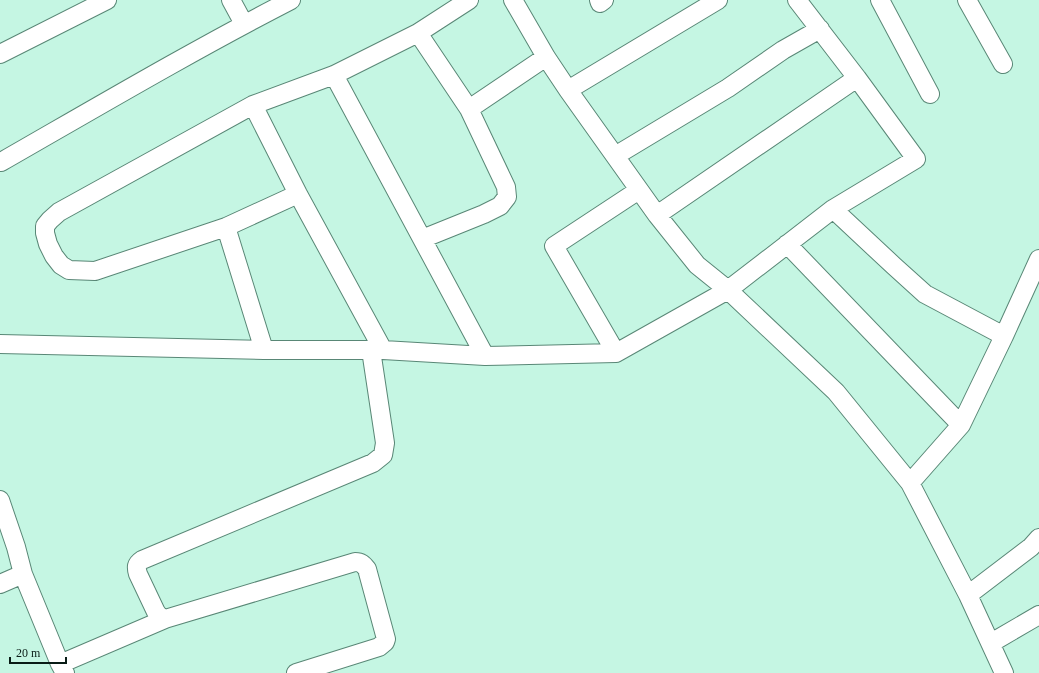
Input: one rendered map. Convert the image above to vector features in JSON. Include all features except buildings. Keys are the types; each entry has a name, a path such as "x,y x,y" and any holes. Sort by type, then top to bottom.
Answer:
{"street":[{"path":"0,54 107,0"},
{"path":"231,0 244,24"},
{"path":"1,162 152,75 291,0"},
{"path":"298,194 226,227 95,271 69,270 61,265 54,256 44,233 45,226 59,212 253,105 334,75 418,33 469,0"},
{"path":"513,0 546,57 568,90 658,215 697,265 728,290 836,392 910,483 991,642 998,670"},
{"path":"599,0 600,3 604,0"},
{"path":"568,90 718,0"},
{"path":"0,344 264,350 377,350 485,356 616,353 728,290 833,209 916,159 798,0"},
{"path":"880,0 930,94"},
{"path":"967,0 1003,64"},
{"path":"615,156 728,88 783,50 820,29"},
{"path":"418,33 469,109 506,187 507,197 500,206 484,214 422,239"},
{"path":"469,109 546,57"},
{"path":"334,75 485,356"},
{"path":"658,215 857,78"},
{"path":"165,619 159,616 156,612 138,574 136,568 137,564 142,560 373,463 383,455 386,443 377,350 253,105"},
{"path":"616,353 554,246 640,190"},
{"path":"833,209 925,294 1004,336"},
{"path":"226,227 264,350"},
{"path":"787,244 961,425"},
{"path":"910,483 961,425 1039,259"},
{"path":"0,500 16,547 23,574 62,668 165,619 355,562 360,562 367,569 386,639 385,642 379,647 296,673"},
{"path":"968,595 1031,547 1039,538"},
{"path":"0,584 23,574"},
{"path":"991,642 1039,616"}]}
